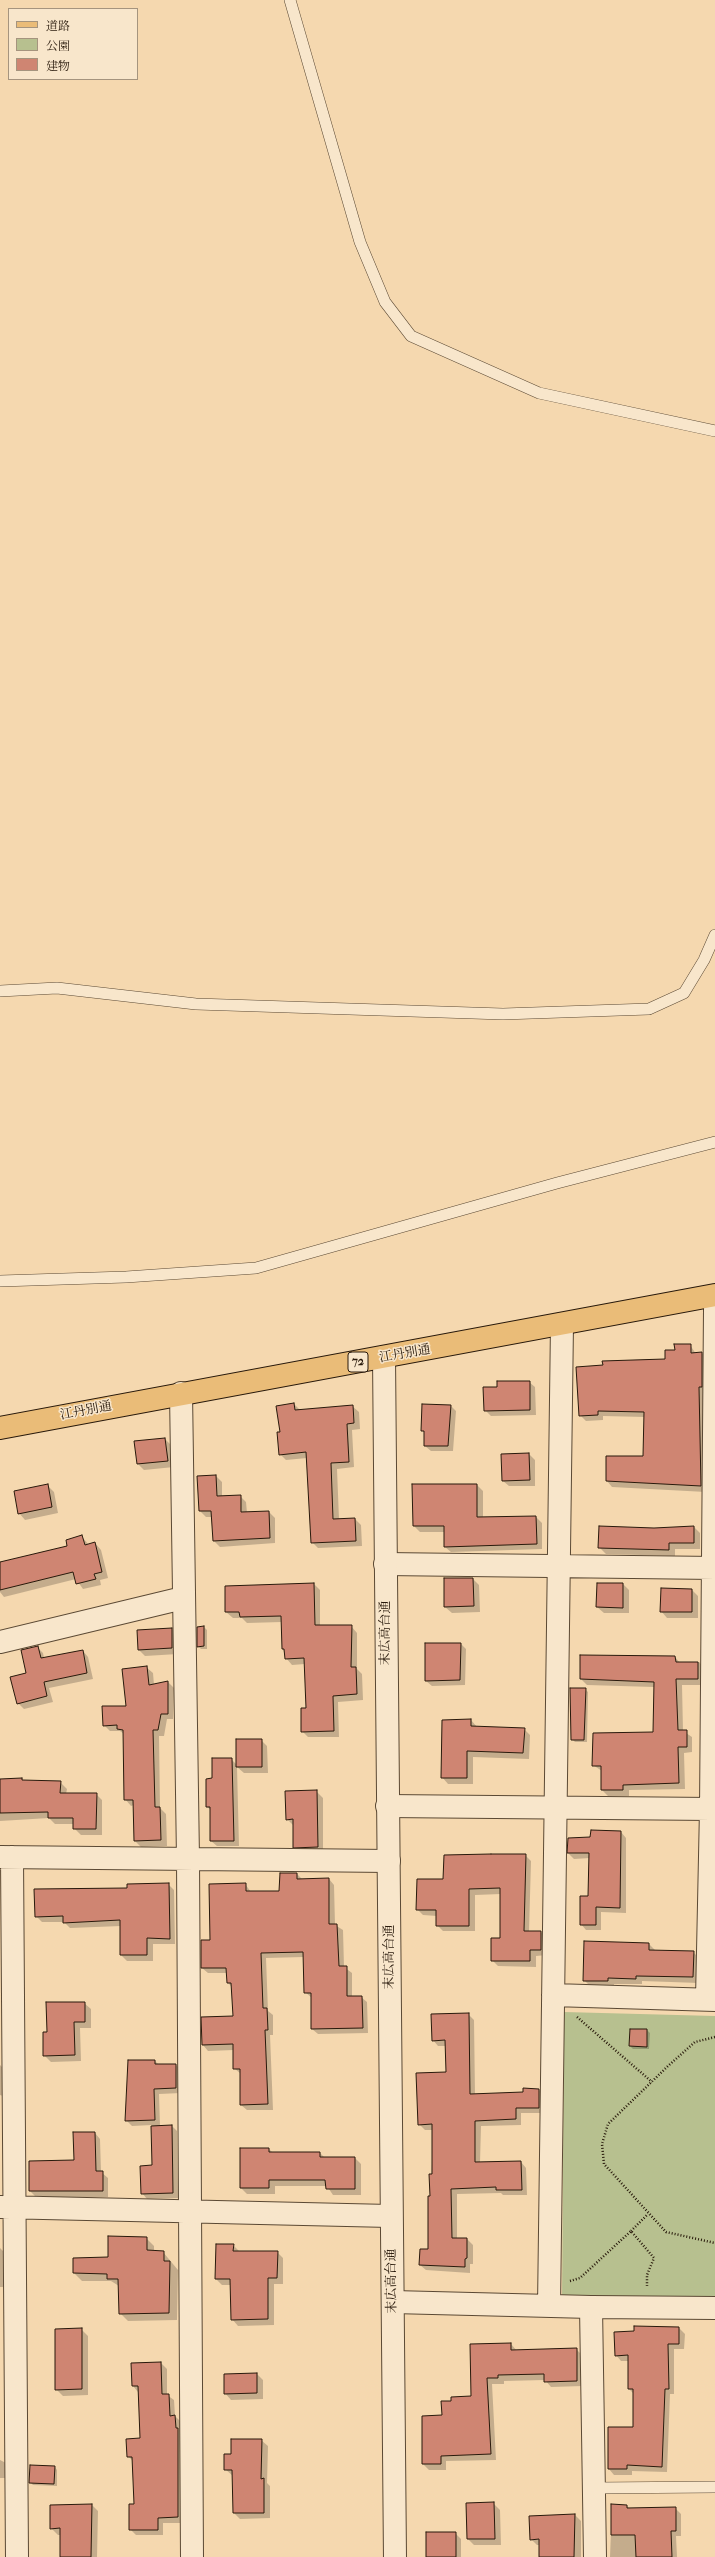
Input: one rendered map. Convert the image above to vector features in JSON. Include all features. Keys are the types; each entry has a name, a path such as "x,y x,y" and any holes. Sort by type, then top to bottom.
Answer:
{"main road":[{"name":"江丹別通","path":"0,1428 181,1393 384,1358 715,1295"}],"street":[{"path":"552,2004 711,1999 715,1309"},
{"path":"548,2296 562,1324"},
{"name":"末広高台通","path":"384,1358 387,1806 389,1862 390,2216 393,2302 395,2557"},
{"path":"181,1393 188,1859 188,2213 192,2557"},
{"path":"385,1564 714,1568"},
{"path":"0,1642 183,1598"},
{"path":"387,1806 556,1806 711,1809"},
{"path":"17,2557 7,2207 6,1857 389,1862"},
{"path":"7,2207 188,2213 390,2216"},
{"path":"393,2302 548,2296 591,2308 715,2308"},
{"path":"591,2308 595,2557"}],"lane":[{"path":"290,0 360,242 385,302 411,336 539,393 715,431"},
{"path":"0,991 57,988 196,1004 496,1013 648,1009 684,993 704,960 715,935"},
{"path":"0,1281 126,1277 256,1268 557,1183 715,1142"},
{"path":"594,2488 715,2486"}],"path":[{"path":"552,2004 575,2015 652,2082"},
{"path":"715,2037 695,2042 652,2082 608,2124 602,2144 604,2164 666,2232 715,2243"},
{"path":"548,2296 580,2278 632,2231 648,2214"},
{"path":"632,2231 654,2258 646,2275 647,2307"}],"green space":[{"path":"564,2012 715,2016 715,2307 562,2304"}],"building":[{"path":"674,1344 691,1344 691,1353 702,1352 702,1387 699,1387 701,1486 606,1481 606,1456 643,1456 644,1412 598,1411 598,1415 579,1416 576,1367 603,1365 602,1361 665,1359 665,1350 675,1350"},
{"path":"497,1381 530,1381 530,1410 484,1411 483,1387 497,1387"},
{"path":"294,1403 295,1410 353,1405 354,1423 347,1424 349,1462 331,1463 333,1519 355,1518 356,1541 311,1543 306,1452 279,1455 277,1432 280,1432 276,1406"},
{"path":"422,1404 451,1405 448,1446 424,1446 424,1431 421,1431"},
{"path":"165,1438 168,1461 137,1464 134,1441"},
{"path":"529,1453 530,1480 502,1481 501,1454"},
{"path":"216,1475 217,1496 241,1495 241,1512 269,1511 270,1538 213,1541 211,1511 199,1511 197,1476"},
{"path":"48,1484 52,1507 18,1514 14,1491"},
{"path":"412,1484 477,1484 477,1517 536,1516 537,1544 444,1547 444,1526 413,1526"},
{"path":"599,1526 654,1528 694,1526 694,1543 669,1543 669,1550 598,1548"},
{"path":"82,1535 85,1545 95,1542 102,1572 94,1574 96,1579 76,1584 73,1572 0,1590 0,1562 67,1546 66,1540"},
{"path":"444,1578 473,1578 474,1606 444,1607"},
{"path":"314,1583 315,1625 352,1625 351,1667 356,1667 357,1694 333,1696 334,1731 301,1732 301,1708 306,1708 304,1658 285,1659 284,1649 282,1649 281,1616 240,1617 239,1612 225,1612 225,1586"},
{"path":"597,1583 623,1583 623,1608 596,1607"},
{"path":"661,1588 692,1589 692,1612 660,1612"},
{"path":"204,1626 204,1646 197,1647 197,1627"},
{"path":"172,1628 172,1648 138,1650 137,1630"},
{"path":"425,1643 461,1643 460,1680 425,1681"},
{"path":"38,1646 41,1658 83,1650 87,1673 44,1682 47,1696 17,1704 10,1677 26,1673 21,1650"},
{"path":"580,1655 675,1656 676,1662 698,1662 698,1679 676,1679 678,1730 687,1730 687,1747 678,1747 679,1783 623,1785 623,1790 601,1790 601,1766 592,1766 593,1733 653,1732 654,1682 580,1679"},
{"path":"147,1666 149,1685 168,1681 168,1714 161,1714 158,1730 153,1730 155,1807 160,1807 161,1840 134,1841 133,1800 124,1800 123,1730 117,1729 117,1725 103,1726 102,1706 126,1706 122,1669"},
{"path":"570,1688 586,1688 584,1740 571,1740"},
{"path":"471,1719 471,1726 525,1728 523,1753 467,1751 467,1778 441,1778 442,1720"},
{"path":"236,1739 262,1739 262,1767 236,1767"},
{"path":"212,1758 232,1758 234,1841 210,1841 210,1807 206,1807 206,1779 212,1778"},
{"path":"22,1778 22,1780 61,1781 60,1793 97,1793 96,1829 73,1829 73,1818 48,1818 48,1812 0,1813 0,1779"},
{"path":"317,1790 318,1847 293,1848 293,1819 286,1820 285,1791"},
{"path":"591,1830 621,1831 620,1908 596,1907 596,1925 580,1925 580,1896 588,1896 589,1853 567,1853 568,1838 590,1837"},
{"path":"526,1854 524,1931 541,1931 541,1950 530,1950 530,1961 491,1961 491,1938 500,1938 500,1888 469,1889 469,1926 436,1926 436,1910 416,1910 417,1879 443,1879 444,1855"},
{"path":"280,1873 297,1873 297,1879 329,1878 329,1924 337,1924 339,1966 347,1966 347,1996 362,1996 363,2028 311,2029 311,1993 304,1993 303,1952 261,1953 263,2008 267,2008 268,2030 265,2030 268,2104 240,2105 240,2069 233,2069 233,2044 202,2045 201,2017 233,2016 231,1983 227,1983 226,1968 201,1968 201,1940 210,1940 209,1884 246,1883 246,1891 279,1891"},
{"path":"169,1883 170,1939 147,1938 147,1955 120,1955 120,1920 63,1923 63,1916 35,1917 34,1889 127,1888 127,1884"},
{"path":"584,1941 649,1943 649,1950 694,1951 693,1977 636,1976 636,1979 608,1978 608,1981 583,1981"},
{"path":"46,2002 85,2002 85,2022 74,2022 75,2055 43,2056 43,2032 47,2032"},
{"path":"469,2013 470,2094 523,2092 523,2088 539,2089 539,2108 516,2108 516,2119 475,2121 475,2162 521,2161 522,2190 496,2190 496,2187 451,2189 452,2238 467,2238 467,2258 465,2259 465,2267 419,2265 420,2249 428,2249 428,2196 430,2196 429,2174 432,2174 432,2124 418,2125 416,2073 446,2072 445,2040 432,2041 431,2014"},
{"path":"630,2029 647,2029 647,2047 629,2046"},
{"path":"128,2060 155,2060 155,2064 176,2064 176,2088 154,2089 155,2120 125,2121"},
{"path":"172,2125 173,2193 141,2194 140,2166 152,2165 151,2126"},
{"path":"73,2132 95,2132 96,2171 103,2171 103,2191 29,2191 29,2161 74,2160"},
{"path":"240,2148 269,2148 269,2152 320,2152 320,2157 355,2157 355,2189 326,2189 325,2180 269,2180 269,2188 240,2188"},
{"path":"108,2236 147,2237 147,2250 164,2251 164,2261 170,2261 169,2313 119,2314 118,2279 107,2279 107,2274 73,2273 73,2258 108,2257"},
{"path":"216,2244 234,2244 233,2251 278,2251 277,2278 268,2278 268,2319 231,2320 230,2279 215,2279"},
{"path":"634,2326 679,2327 679,2344 668,2344 669,2389 665,2389 662,2467 627,2465 627,2469 608,2469 608,2427 633,2427 633,2389 628,2389 628,2355 615,2356 614,2332 634,2331"},
{"path":"82,2328 82,2389 55,2390 55,2329"},
{"path":"511,2343 511,2350 577,2348 577,2381 544,2382 544,2374 498,2375 498,2378 487,2378 491,2454 441,2456 441,2464 422,2464 422,2416 442,2415 441,2401 451,2401 451,2397 471,2396 470,2344"},
{"path":"161,2362 162,2394 169,2394 170,2416 175,2415 176,2428 178,2428 178,2517 158,2518 158,2530 129,2530 129,2504 134,2504 132,2457 127,2457 126,2439 140,2438 138,2386 132,2386 131,2363"},
{"path":"257,2373 257,2393 224,2394 224,2374"},
{"path":"231,2439 262,2439 261,2479 264,2478 264,2513 233,2513 232,2470 224,2470 224,2454 231,2454"},
{"path":"30,2465 55,2466 54,2484 29,2483"},
{"path":"494,2502 495,2539 467,2539 466,2503"},
{"path":"92,2504 91,2557 60,2557 60,2528 50,2529 50,2505"},
{"path":"611,2504 627,2505 627,2508 676,2507 676,2531 671,2531 672,2557 636,2557 635,2535 611,2535"},
{"path":"575,2514 574,2557 539,2557 539,2539 530,2540 529,2516"},
{"path":"426,2532 456,2532 456,2557 426,2557"}]}
